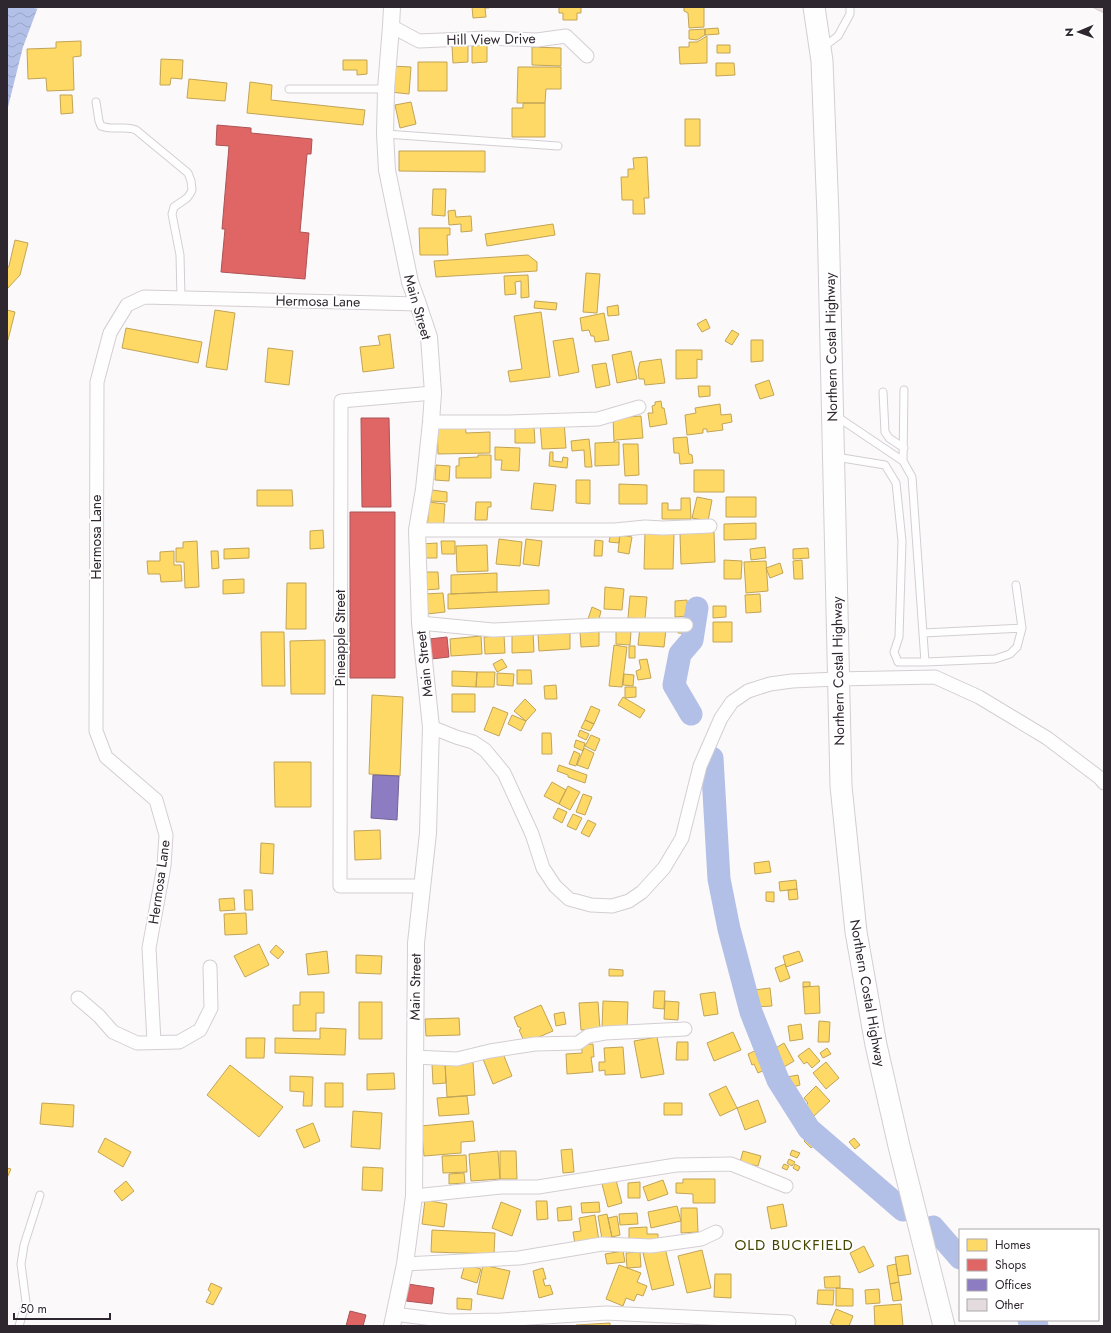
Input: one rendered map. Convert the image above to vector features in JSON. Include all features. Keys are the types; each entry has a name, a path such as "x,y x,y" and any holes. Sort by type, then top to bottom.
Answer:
{"main road":[{"name":"Northern Costal Highway","path":"814,7 822,61 828,215 840,786 856,932 878,1052 899,1146 944,1326"}],"street":[{"name":"Main Street","path":"392,7 386,89 385,134 387,170 410,282 429,337 433,393 424,489 417,530 420,623 431,727 428,833 421,886 416,943 414,1196 405,1264 393,1320"},
{"name":"Hill View Drive","path":"391,26 419,41 487,38 537,40 566,36 587,56"},
{"name":"Hermosa Lane","path":"154,1042 150,948 164,866 166,835 156,800 106,757 96,731 97,382 110,332 127,305 144,296 418,304"},
{"name":"Pineapple Street","path":"421,886 340,886 341,401 433,393"},
{"path":"431,422 507,422 598,419 639,407"},
{"path":"417,530 615,530 644,527 663,528 710,526"},
{"path":"420,623 493,630 599,625 686,625"},
{"path":"431,727 473,742 485,750 504,773 532,834 543,868 555,886 569,899 591,905 612,906 629,901 642,892 664,868 682,838 700,766 721,718 732,702 748,691 770,684 792,681 837,679 935,677 979,697 1047,738 1100,778 1104,783"},
{"path":"78,998 99,1016 113,1032 137,1043 179,1042 200,1030 211,1008 210,967"},
{"path":"414,1057 457,1059 490,1051 535,1044 578,1042 588,1036 605,1033 685,1029"},
{"path":"414,1196 501,1188 538,1187 676,1165 731,1164 786,1186"},
{"path":"405,1264 518,1258 602,1244 651,1246 701,1239 716,1232"},
{"path":"393,1320 501,1320 606,1313 789,1322"}],"lane":[{"path":"820,49 838,36 850,14 850,7"},
{"path":"289,89 386,89"},
{"path":"96,102 99,121 102,126 114,129 129,128 136,130 188,173 192,186 190,194 187,198 174,207 172,214 180,255 181,298"},
{"path":"385,134 558,146"},
{"path":"903,461 904,390"},
{"path":"883,392 884,432 889,438 904,448"},
{"path":"833,414 903,461 912,478 925,662"},
{"path":"834,457 885,464 896,482 902,541 899,637 894,652 898,662 995,659 1010,654 1017,647 1022,628 1016,585"},
{"path":"923,633 1022,628"},
{"path":"19,1326 26,1302 21,1264 24,1245 40,1195"}],"water":[{"path":"7,7 38,7 23,47 7,111"}],"building: Homes":[{"path":"472,7 489,7 485,8 486,17 473,18"},
{"path":"559,7 581,7 581,13 577,13 577,20 563,20 563,13 559,13"},
{"path":"684,7 704,7 704,27 689,28 688,13 684,11"},
{"path":"718,28 719,34 705,35 705,29"},
{"path":"705,29 705,35 697,40 689,39 689,30"},
{"path":"707,36 707,63 680,64 679,47 689,47 689,42 697,42"},
{"path":"81,41 81,56 73,57 74,90 47,91 46,78 28,79 27,49 56,48 56,42"},
{"path":"468,45 468,62 453,63 452,46"},
{"path":"487,45 487,62 472,63 472,46"},
{"path":"717,45 730,45 730,53 717,53"},
{"path":"532,47 561,48 561,66 532,65"},
{"path":"161,59 183,60 182,79 171,78 170,85 160,85"},
{"path":"343,60 367,60 367,74 357,75 357,70 343,70"},
{"path":"418,62 447,62 447,91 418,91"},
{"path":"716,63 734,63 735,75 716,76"},
{"path":"392,66 411,67 409,94 390,92"},
{"path":"518,67 561,67 561,89 546,89 545,103 517,103"},
{"path":"189,79 227,83 225,101 187,98"},
{"path":"250,82 272,85 271,100 365,110 363,125 247,113"},
{"path":"60,95 72,95 73,113 61,114"},
{"path":"411,102 416,124 400,128 395,105"},
{"path":"523,103 545,103 545,137 512,137 512,108 523,108"},
{"path":"685,119 700,119 700,146 685,146"},
{"path":"399,151 485,151 485,172 399,171"},
{"path":"647,157 649,198 644,198 645,214 633,214 633,200 622,200 621,177 628,177 628,169 634,169 633,158"},
{"path":"433,189 446,189 445,216 432,215"},
{"path":"455,210 456,217 471,216 472,231 461,232 461,224 449,225 448,211"},
{"path":"553,224 555,235 487,246 485,234"},
{"path":"419,228 450,228 450,235 447,235 448,255 420,255"},
{"path":"15,240 28,243 20,275 8,288 7,269"},
{"path":"528,255 537,262 537,271 436,277 434,261"},
{"path":"586,273 600,274 597,313 583,312"},
{"path":"528,275 529,297 521,298 521,281 515,282 516,294 505,295 504,276"},
{"path":"535,301 557,303 556,310 534,308"},
{"path":"618,305 619,315 608,316 607,307"},
{"path":"7,310 15,312 8,340 7,340"},
{"path":"215,310 235,313 227,370 206,367"},
{"path":"541,312 550,377 510,382 508,371 522,369 514,316"},
{"path":"604,313 609,340 595,342 594,336 591,336 589,330 582,331 580,318"},
{"path":"706,319 710,328 702,332 697,324"},
{"path":"126,328 202,342 198,363 122,348"},
{"path":"732,330 739,334 732,345 725,341"},
{"path":"390,334 394,368 363,372 360,347 380,345 378,336"},
{"path":"573,338 579,372 559,376 553,341"},
{"path":"751,340 763,340 763,361 751,362"},
{"path":"268,348 293,351 289,385 265,382"},
{"path":"676,350 702,350 702,360 697,359 697,378 676,379"},
{"path":"631,351 637,379 617,383 612,355"},
{"path":"661,359 665,383 645,385 644,379 639,379 638,370 640,362"},
{"path":"606,363 610,385 596,388 592,365"},
{"path":"769,380 774,395 760,399 755,385"},
{"path":"698,386 710,386 710,396 699,397"},
{"path":"661,401 667,424 650,427 648,413 653,413 652,406 655,405 655,402"},
{"path":"720,404 721,415 731,414 732,422 722,424 723,430 707,432 707,429 703,429 703,433 687,435 685,415 696,413 695,408"},
{"path":"641,416 643,438 616,440 614,442 613,418"},
{"path":"564,421 566,448 542,449 540,423"},
{"path":"437,424 465,424 466,433 490,432 490,453 438,454"},
{"path":"515,426 534,426 535,443 515,443"},
{"path":"687,437 689,454 692,455 693,463 680,464 679,453 674,453 673,438"},
{"path":"589,439 592,467 585,467 584,450 572,451 571,441"},
{"path":"619,442 619,465 595,466 595,443"},
{"path":"623,444 638,444 639,475 625,476"},
{"path":"495,447 520,448 519,471 501,470 502,460 495,460"},
{"path":"550,452 553,452 553,461 562,462 563,457 568,458 567,468 549,466"},
{"path":"478,455 491,455 491,478 456,478 456,466 459,466 459,458 478,457"},
{"path":"436,465 450,466 449,481 435,480"},
{"path":"694,470 724,470 724,492 694,492"},
{"path":"576,480 590,480 590,504 576,503"},
{"path":"534,483 556,485 553,511 531,509"},
{"path":"619,484 647,485 647,504 619,504"},
{"path":"257,490 292,490 293,506 257,506"},
{"path":"432,490 447,492 447,502 431,501"},
{"path":"697,497 712,500 708,521 692,518"},
{"path":"726,497 756,497 756,517 726,517"},
{"path":"681,498 690,498 691,519 662,519 662,503 668,503 668,510 681,510"},
{"path":"429,502 445,504 443,534 427,533"},
{"path":"476,502 491,502 491,507 488,507 487,520 475,520"},
{"path":"756,523 756,539 724,540 724,524"},
{"path":"323,530 324,548 310,549 310,531"},
{"path":"611,531 620,532 619,543 609,542"},
{"path":"714,532 715,562 681,564 680,534"},
{"path":"645,533 674,534 673,569 644,569"},
{"path":"620,535 632,537 629,554 618,552"},
{"path":"499,539 522,542 520,566 496,564"},
{"path":"526,539 542,541 539,566 523,564"},
{"path":"595,540 603,541 602,556 594,556"},
{"path":"197,541 199,587 185,588 184,562 176,562 176,548 183,548 183,542"},
{"path":"441,541 455,541 455,554 442,554"},
{"path":"437,543 437,558 422,558 421,544"},
{"path":"487,545 488,571 457,572 456,546"},
{"path":"765,547 766,558 751,560 750,549"},
{"path":"249,548 249,558 224,559 224,549"},
{"path":"808,548 809,558 793,559 793,549"},
{"path":"174,551 174,565 181,565 182,581 161,582 160,574 148,574 147,561 160,561 160,552"},
{"path":"211,551 218,551 219,568 212,569"},
{"path":"724,560 742,561 741,579 724,579"},
{"path":"802,560 803,579 794,579 793,561"},
{"path":"766,561 768,591 746,593 744,562"},
{"path":"780,563 783,573 770,578 766,568"},
{"path":"423,572 438,572 439,589 424,590"},
{"path":"497,573 497,592 451,594 451,575"},
{"path":"244,579 244,593 223,594 223,580"},
{"path":"287,583 306,583 306,629 286,629"},
{"path":"605,587 624,589 622,610 604,609"},
{"path":"549,590 549,604 448,609 448,594"},
{"path":"443,593 445,612 427,614 425,594"},
{"path":"760,594 761,612 746,613 745,595"},
{"path":"630,596 647,597 645,619 628,618"},
{"path":"687,600 688,616 675,617 675,601"},
{"path":"713,606 726,606 726,617 713,618"},
{"path":"592,607 601,611 598,623 588,619"},
{"path":"713,622 732,622 732,642 713,642"},
{"path":"679,625 693,626 692,634 678,633"},
{"path":"640,627 666,629 664,647 638,645"},
{"path":"599,630 599,646 581,647 580,631"},
{"path":"616,630 631,631 630,645 616,644"},
{"path":"261,632 284,632 285,686 262,686"},
{"path":"533,632 534,652 512,653 512,633"},
{"path":"570,633 570,649 539,651 538,634"},
{"path":"504,635 505,653 485,654 484,637"},
{"path":"481,636 482,654 451,656 450,639"},
{"path":"325,640 325,694 291,694 290,641"},
{"path":"614,645 627,647 622,687 609,686"},
{"path":"629,646 635,646 635,658 629,658"},
{"path":"502,659 507,667 497,672 493,664"},
{"path":"647,659 651,678 638,680 636,671 641,669 639,660"},
{"path":"517,670 531,670 532,684 517,684"},
{"path":"452,671 477,672 476,687 452,686"},
{"path":"477,672 495,672 494,687 476,687"},
{"path":"497,673 514,674 513,686 497,685"},
{"path":"624,674 634,675 633,686 623,685"},
{"path":"556,685 557,699 545,699 544,686"},
{"path":"625,687 636,687 636,697 625,698"},
{"path":"452,694 475,694 475,712 452,712"},
{"path":"372,695 403,697 400,776 369,774"},
{"path":"623,697 645,710 640,718 618,705"},
{"path":"525,699 536,710 526,721 514,711"},
{"path":"591,706 600,710 594,724 585,720"},
{"path":"493,707 508,713 499,736 484,730"},
{"path":"512,715 526,721 521,731 508,724"},
{"path":"585,720 594,724 590,731 581,728"},
{"path":"580,730 589,734 586,740 578,736"},
{"path":"542,733 551,733 552,754 542,754"},
{"path":"591,735 600,739 595,751 585,746"},
{"path":"576,740 585,743 583,751 574,747"},
{"path":"584,748 594,753 588,769 577,765"},
{"path":"574,751 580,754 576,766 569,764"},
{"path":"274,762 311,762 311,807 275,807"},
{"path":"559,765 587,775 585,783 557,771"},
{"path":"552,782 566,790 559,804 544,796"},
{"path":"568,786 580,792 570,810 559,804"},
{"path":"583,794 592,797 585,815 576,812"},
{"path":"558,808 567,812 562,823 553,818"},
{"path":"573,814 582,818 576,830 567,826"},
{"path":"588,820 596,824 589,837 581,833"},
{"path":"380,830 381,859 355,860 354,831"},
{"path":"261,843 274,844 273,874 260,873"},
{"path":"769,861 771,872 755,874 754,863"},
{"path":"796,880 797,889 780,891 779,882"},
{"path":"797,889 798,899 789,900 788,890"},
{"path":"244,890 252,890 253,910 245,910"},
{"path":"766,892 774,892 774,902 766,901"},
{"path":"234,898 235,910 220,911 219,899"},
{"path":"246,913 247,934 225,935 224,914"},
{"path":"259,944 269,965 245,977 234,956"},
{"path":"276,945 284,952 278,959 270,952"},
{"path":"327,951 329,973 308,975 306,954"},
{"path":"799,951 803,961 786,967 783,956"},
{"path":"356,955 382,956 381,974 356,973"},
{"path":"785,964 790,978 780,982 775,968"},
{"path":"609,969 623,970 623,976 609,976"},
{"path":"803,982 810,982 810,986 803,987"},
{"path":"819,986 820,1013 805,1014 803,987"},
{"path":"770,988 772,1006 755,1007 754,990"},
{"path":"654,991 665,991 664,1009 653,1008"},
{"path":"300,992 324,992 324,1013 316,1013 316,1031 293,1031 293,1005 300,1005"},
{"path":"715,992 718,1014 704,1016 700,994"},
{"path":"603,1001 628,1002 627,1029 602,1029"},
{"path":"665,1001 679,1002 678,1020 664,1019"},
{"path":"359,1002 382,1002 382,1039 359,1039"},
{"path":"598,1002 600,1029 581,1030 579,1003"},
{"path":"541,1005 553,1031 525,1043 519,1030 521,1029 518,1027 514,1017"},
{"path":"564,1012 566,1024 556,1026 554,1014"},
{"path":"459,1018 460,1035 426,1036 425,1019"},
{"path":"819,1021 830,1022 829,1042 818,1042"},
{"path":"801,1024 803,1039 790,1041 788,1026"},
{"path":"320,1028 346,1029 345,1055 275,1053 275,1038 320,1039"},
{"path":"733,1032 741,1050 714,1061 707,1043"},
{"path":"657,1037 664,1074 641,1078 634,1041"},
{"path":"246,1038 265,1038 264,1058 246,1058"},
{"path":"677,1042 688,1042 688,1060 676,1060"},
{"path":"784,1043 794,1061 779,1070 769,1052"},
{"path":"593,1044 594,1057 591,1057 593,1072 567,1074 566,1054 582,1053 582,1045"},
{"path":"623,1047 625,1074 605,1075 605,1070 599,1071 599,1062 605,1062 604,1048"},
{"path":"809,1048 820,1061 812,1068 807,1062 804,1064 798,1056"},
{"path":"827,1048 831,1054 823,1058 820,1053"},
{"path":"759,1049 767,1069 758,1073 754,1064 752,1065 748,1054"},
{"path":"502,1051 512,1076 493,1084 483,1059"},
{"path":"473,1062 475,1095 447,1097 445,1063"},
{"path":"826,1062 839,1078 826,1089 813,1073"},
{"path":"445,1063 446,1083 433,1084 432,1064"},
{"path":"230,1065 283,1107 259,1137 207,1095"},
{"path":"394,1073 395,1089 367,1090 367,1074"},
{"path":"798,1075 800,1085 789,1088 787,1077"},
{"path":"290,1076 313,1077 312,1106 303,1106 304,1092 290,1091"},
{"path":"325,1083 343,1083 343,1107 325,1107"},
{"path":"726,1086 737,1108 720,1116 709,1094"},
{"path":"816,1086 830,1101 814,1116 805,1106 808,1103 804,1098"},
{"path":"467,1096 469,1114 439,1116 437,1098"},
{"path":"758,1100 766,1122 745,1130 737,1108"},
{"path":"42,1103 74,1105 73,1127 40,1124"},
{"path":"664,1103 682,1103 682,1115 664,1115"},
{"path":"353,1111 382,1113 380,1149 351,1147"},
{"path":"473,1121 475,1141 461,1142 461,1153 424,1156 421,1126"},
{"path":"313,1123 320,1141 304,1148 296,1130"},
{"path":"810,1134 818,1142 811,1148 804,1141"},
{"path":"105,1138 131,1152 123,1167 98,1152"},
{"path":"854,1138 860,1145 855,1149 849,1142"},
{"path":"572,1149 574,1172 563,1173 561,1150"},
{"path":"792,1150 800,1153 797,1158 790,1155"},
{"path":"498,1151 500,1179 471,1181 469,1154"},
{"path":"500,1151 516,1151 517,1179 500,1179"},
{"path":"743,1151 761,1156 758,1166 740,1162"},
{"path":"466,1155 467,1172 443,1173 442,1156"},
{"path":"789,1159 795,1162 792,1166 787,1163"},
{"path":"784,1164 789,1166 787,1170 782,1168"},
{"path":"795,1164 800,1167 798,1171 793,1168"},
{"path":"363,1167 383,1168 382,1191 362,1190"},
{"path":"7,1168 11,1169 7,1178"},
{"path":"464,1173 465,1183 449,1184 449,1174"},
{"path":"683,1179 715,1179 715,1203 693,1203 693,1194 676,1193 676,1183 683,1183"},
{"path":"616,1180 622,1203 608,1207 602,1184"},
{"path":"663,1180 668,1194 648,1201 643,1187"},
{"path":"126,1181 134,1191 122,1201 114,1191"},
{"path":"640,1182 640,1198 628,1198 628,1183"},
{"path":"425,1200 447,1204 444,1227 422,1224"},
{"path":"536,1201 547,1201 548,1219 537,1220"},
{"path":"501,1202 521,1210 512,1236 492,1228"},
{"path":"599,1202 600,1212 582,1213 581,1203"},
{"path":"783,1204 787,1226 771,1229 767,1207"},
{"path":"571,1206 572,1220 558,1221 557,1208"},
{"path":"677,1206 681,1221 651,1228 648,1212"},
{"path":"681,1208 697,1208 698,1232 681,1233"},
{"path":"637,1213 638,1224 620,1225 619,1214"},
{"path":"607,1214 612,1237 602,1239 598,1216"},
{"path":"595,1215 599,1241 575,1244 573,1232 581,1231 579,1218"},
{"path":"617,1216 620,1235 612,1237 608,1218"},
{"path":"647,1227 647,1234 658,1234 658,1242 629,1243 629,1228"},
{"path":"432,1230 495,1233 494,1254 431,1252"},
{"path":"864,1246 874,1266 859,1273 850,1253"},
{"path":"665,1248 674,1285 652,1290 643,1253"},
{"path":"702,1250 711,1288 687,1293 678,1256"},
{"path":"623,1251 625,1262 607,1264 605,1254"},
{"path":"640,1252 641,1267 627,1268 626,1253"},
{"path":"908,1255 911,1274 898,1276 895,1257"},
{"path":"465,1264 481,1269 477,1283 461,1278"},
{"path":"896,1264 899,1282 890,1284 887,1266"},
{"path":"483,1265 510,1271 503,1299 477,1294"},
{"path":"619,1265 641,1273 637,1282 647,1286 643,1296 637,1294 634,1301 626,1298 623,1306 606,1299"},
{"path":"543,1268 546,1279 543,1279 545,1286 550,1285 553,1294 539,1298 533,1271"},
{"path":"715,1274 731,1274 731,1298 714,1297"},
{"path":"840,1276 840,1288 825,1288 824,1277"},
{"path":"899,1282 902,1300 893,1301 890,1284"},
{"path":"211,1283 222,1288 213,1305 206,1302 211,1292 208,1290"},
{"path":"836,1288 853,1289 853,1306 836,1306"},
{"path":"879,1289 880,1303 866,1304 865,1290"},
{"path":"818,1290 834,1290 833,1305 817,1304"},
{"path":"457,1298 472,1299 471,1310 457,1309"},
{"path":"901,1304 903,1326 875,1326 874,1306"},
{"path":"836,1309 853,1316 849,1326 836,1326 830,1323"},
{"path":"610,1323 610,1326 576,1326 576,1325"}],"building: Shops":[{"path":"217,125 251,128 251,133 312,139 311,154 307,154 300,232 309,233 305,279 221,272 225,229 222,229 229,146 216,145"},
{"path":"361,418 389,418 391,507 362,507"},
{"path":"350,512 395,512 395,678 350,678"},
{"path":"447,637 449,657 431,659 429,639"},
{"path":"408,1284 434,1288 432,1304 406,1301"},
{"path":"350,1311 366,1315 363,1326 346,1326"}],"building: Offices":[{"path":"373,775 399,776 397,820 371,818"}],"building: Other":[{"path":"1092,7 1104,7 1104,13"}],"waterway":[{"path":"691,714 674,685 680,654 692,640 697,608"},
{"path":"712,758 719,879 729,929 751,1012 778,1080 809,1129 903,1210"},
{"path":"933,1227 959,1257"},
{"path":"1030,1321 1037,1326"}],"district":[{"name":"OLD BUCKFIELD","path":"794,1245"}]}
